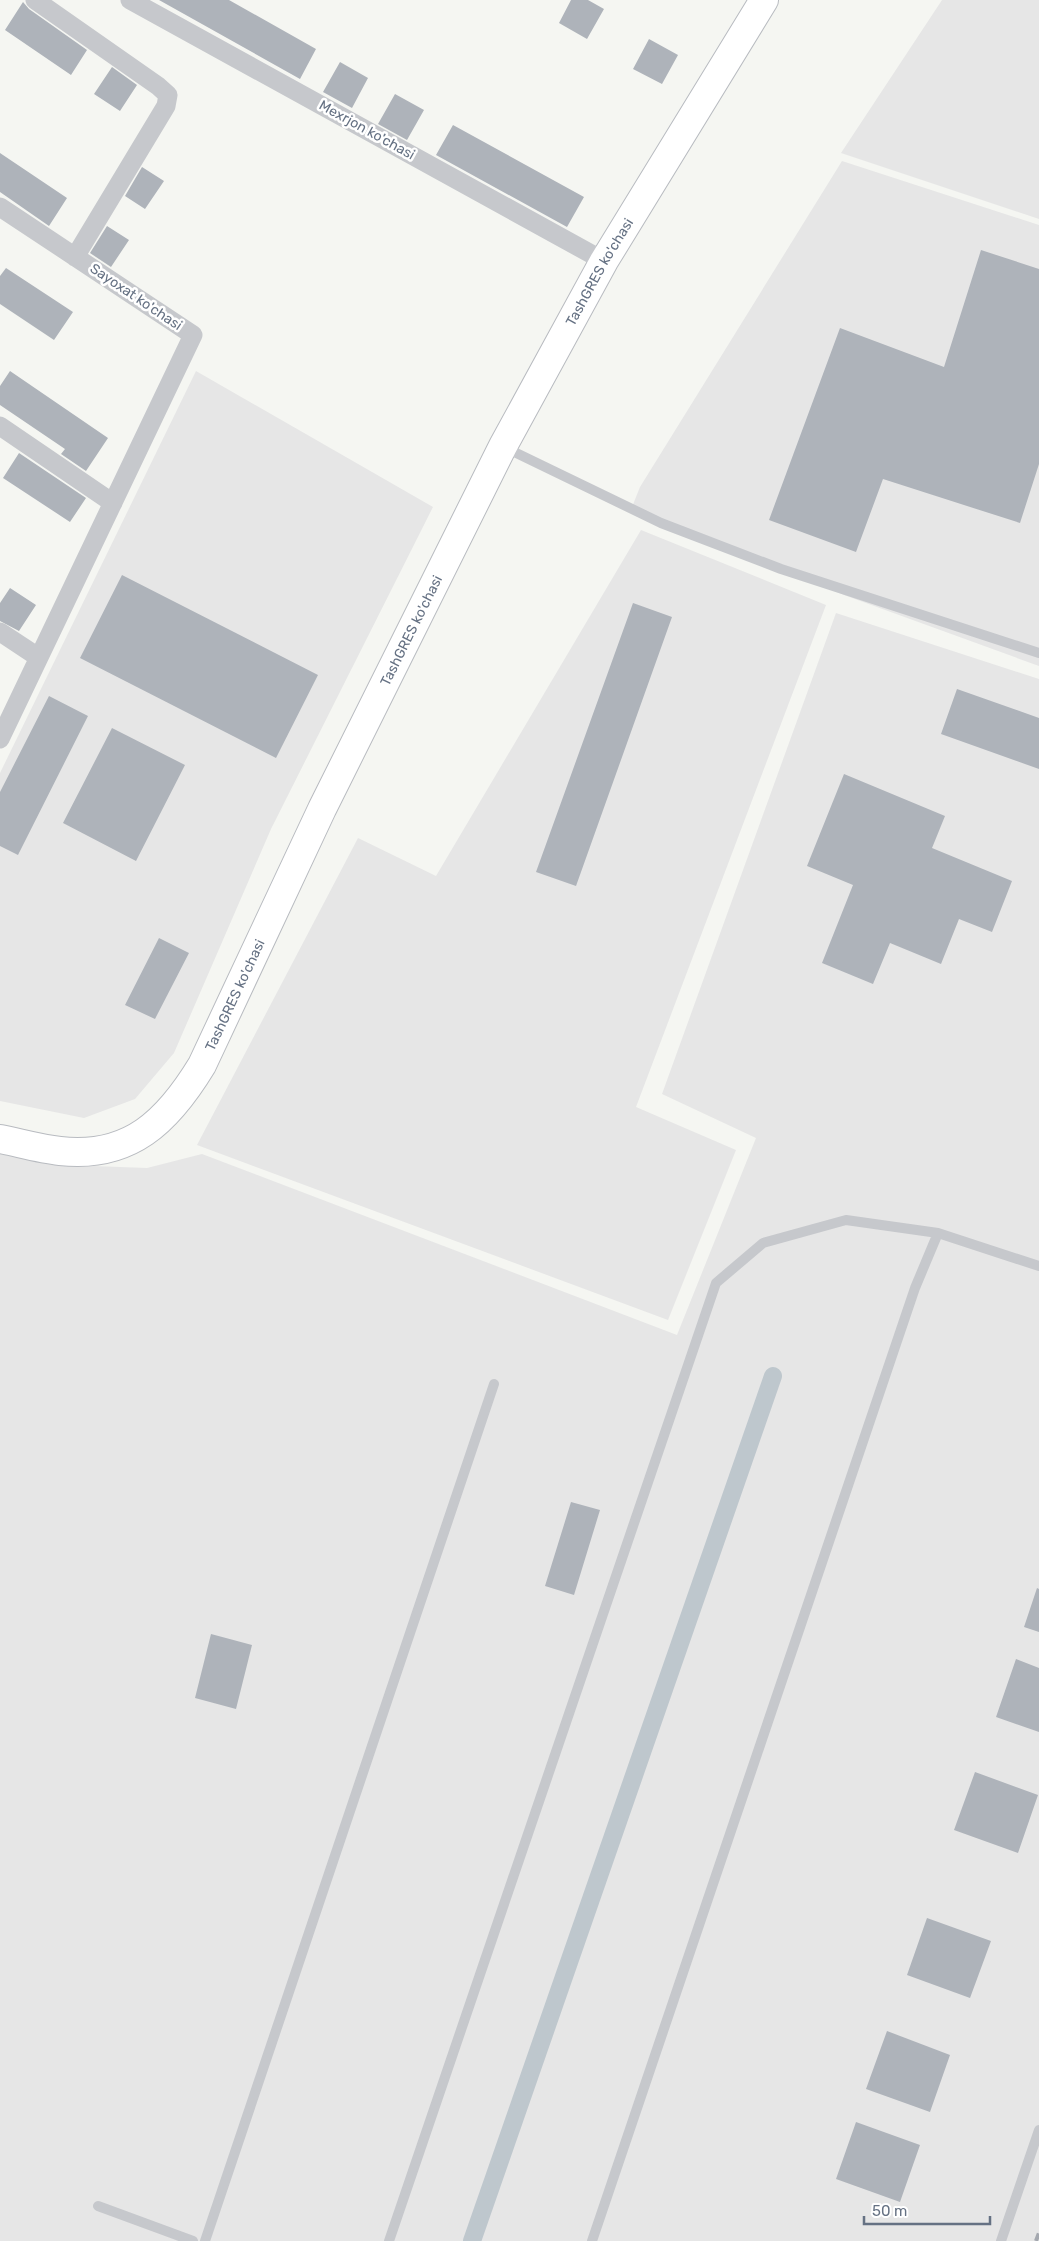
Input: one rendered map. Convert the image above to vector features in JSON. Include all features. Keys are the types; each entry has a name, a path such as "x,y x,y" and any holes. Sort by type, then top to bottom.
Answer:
{"main road":[{"name":"TashGRES ko'chasi","path":"0,1139 59,1151 100,1151 121,1145 141,1135 160,1120 180,1099 202,1065 322,810 503,446 604,261 764,0"}],"street":[{"path":"35,0 158,86 168,96 166,106 75,257"},
{"name":"Mexrjon ko'chasi","path":"130,0 604,261"},
{"name":"Sayoxat ko'chasi","path":"0,207 193,335 0,739"},
{"path":"0,426 113,503"},
{"path":"0,632 38,657"}],"lane":[{"path":"503,446 661,523 781,569 1039,653"},
{"path":"389,2241 716,1283 763,1243 846,1220 938,1233 1039,1266"},
{"path":"592,2241 912,1298 938,1233"},
{"path":"205,2241 494,1384"},
{"path":"1001,2241 1039,2130"},
{"path":"98,2206 193,2241"}],"shaded area":[{"path":"942,0 1039,0 1039,219 841,153"},
{"path":"842,161 1039,225 1039,666 844,595 632,507 640,487"},
{"path":"196,371 433,507 271,829 174,1053 135,1099 84,1118 0,1101 0,773"},
{"path":"641,530 826,605 636,1107 736,1150 668,1320 197,1145 358,838 436,876"},
{"path":"836,613 1039,679 1039,2241 0,2241 0,1154 66,1165 147,1168 202,1154 677,1335 756,1138 662,1094"}],"building":[{"path":"159,0 229,0 316,49 300,79"},
{"path":"571,0 588,0 604,9 587,39 559,23"},
{"path":"23,2 29,9 87,50 71,75 5,30"},
{"path":"649,39 678,55 662,84 633,69"},
{"path":"340,62 368,78 352,108 323,92"},
{"path":"112,67 137,85 120,111 94,94"},
{"path":"395,94 424,110 407,140 378,124"},
{"path":"453,125 584,197 567,227 436,155"},
{"path":"0,153 67,198 49,226 0,192"},
{"path":"142,167 164,181 145,209 125,196"},
{"path":"107,226 129,240 111,267 90,253"},
{"path":"981,250 1039,269 1039,464 1020,523 883,479 856,552 769,520 840,328 944,367"},
{"path":"6,268 73,312 54,340 0,304 0,276"},
{"path":"10,371 108,438 86,471 61,454 65,449 0,405 0,386"},
{"path":"19,453 86,498 70,522 3,478"},
{"path":"122,575 318,675 276,758 80,658"},
{"path":"10,588 36,605 19,631 0,621 0,603"},
{"path":"633,603 672,617 576,886 536,872"},
{"path":"957,689 1039,718 1039,769 941,734"},
{"path":"49,696 88,716 18,855 0,846 0,792"},
{"path":"112,728 185,765 136,861 63,823"},
{"path":"844,774 945,816 932,848 1012,881 992,932 959,919 941,964 890,943 873,984 822,963 853,885 807,866"},
{"path":"159,938 189,953 155,1019 125,1005"},
{"path":"571,1502 600,1510 574,1595 545,1586"},
{"path":"1037,1588 1039,1589 1039,1632 1024,1627"},
{"path":"211,1634 252,1645 236,1709 195,1698"},
{"path":"1016,1659 1039,1668 1039,1732 996,1717"},
{"path":"975,1772 1038,1795 1018,1853 954,1830"},
{"path":"927,1918 991,1941 970,1998 907,1975"},
{"path":"887,2031 950,2055 930,2112 866,2089"},
{"path":"856,2122 920,2145 900,2202 836,2179"}],"waterway":[{"path":"472,2241 773,1376"}],"railway":[{"path":"1036,2241 1039,2233"}]}
